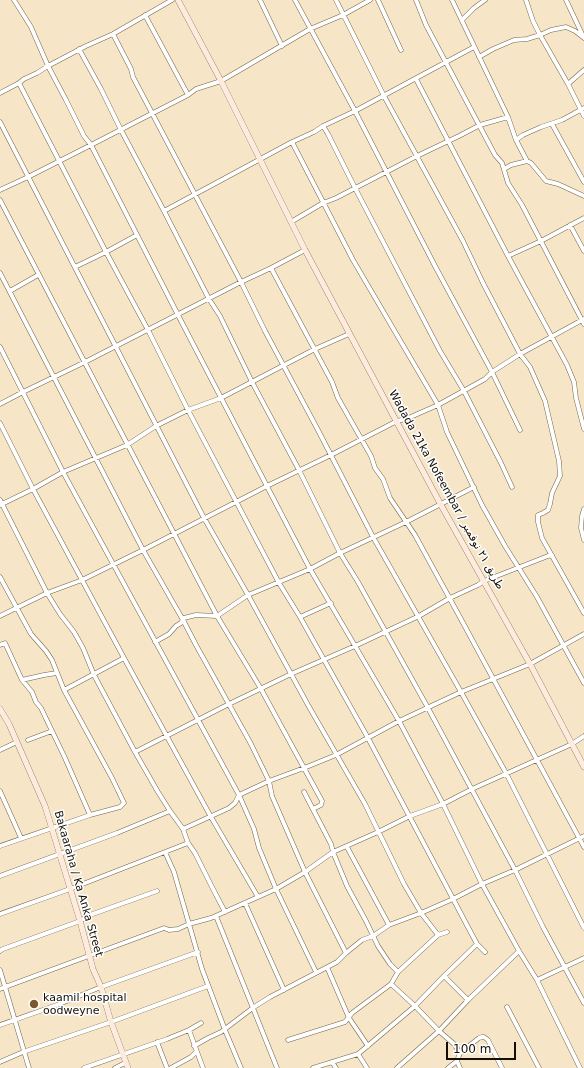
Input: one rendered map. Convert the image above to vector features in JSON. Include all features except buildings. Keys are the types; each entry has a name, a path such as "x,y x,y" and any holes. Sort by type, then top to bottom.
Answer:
{"street":[{"path":"14,0 30,27 84,136 91,146 310,569 399,721 443,804 482,884 519,951 537,980 580,1068"},
{"path":"0,93 79,49 113,34 172,0"},
{"name":"Wadada 21ka Nofeembar / طريق ٢١ نوفمبر","path":"178,0 221,81 305,250 441,505 530,664 584,767"},
{"path":"260,0 282,46"},
{"path":"295,0 492,372 520,430"},
{"path":"336,0 384,96 463,241 520,354 530,367 544,401 560,468 560,476 552,493 548,510 538,514 538,522 541,535 584,613"},
{"path":"0,190 60,162 188,95 196,89 221,81 310,29 343,15 370,0"},
{"path":"378,0 401,50"},
{"path":"0,616 47,593 82,580 397,421 406,419 450,399 485,379 492,372 520,354 583,321 522,205 508,183 502,163 495,155 426,25 416,0"},
{"path":"452,0 508,117 516,140 527,161 531,163 546,181 558,184 584,196"},
{"path":"462,20 474,8 486,0"},
{"path":"526,0 533,21 582,109 584,116"},
{"path":"566,0 584,38"},
{"path":"145,15 188,95"},
{"path":"479,57 514,40 527,39 551,30 566,27 575,31 584,38"},
{"path":"113,34 131,68 133,77 241,282 264,331 331,455 373,537 419,616 506,774 584,928"},
{"path":"164,211 292,142 384,96 474,47"},
{"path":"79,49 209,299 220,316 252,382 299,470 340,553 386,631 428,708 584,1002"},
{"path":"568,84 584,70"},
{"path":"416,79 508,256 567,365 574,382 576,398 584,429"},
{"path":"19,83 279,583 300,617 368,738 477,944 485,952"},
{"path":"516,140 523,135 562,120 582,109"},
{"path":"291,222 323,204 480,125 508,117"},
{"path":"0,122 204,518 364,804 404,884 421,913 438,935"},
{"path":"552,124 584,182"},
{"path":"323,126 440,351 464,391 512,487"},
{"path":"292,142 353,260 438,405 447,432 482,505 505,546 537,597 584,683"},
{"path":"504,169 511,165 527,161"},
{"path":"0,200 217,616 261,689 322,801 321,805 313,809"},
{"path":"508,256 541,241 584,218"},
{"path":"570,225 584,251"},
{"path":"75,267 137,235"},
{"path":"0,404 305,250"},
{"path":"271,268 332,382 338,398 371,456 390,498 415,535 537,759 582,837 584,847"},
{"path":"0,273 143,550 251,744 269,781 272,796 305,872 346,953"},
{"path":"10,291 38,275"},
{"path":"225,912 195,853 188,843 183,829 170,811 135,752 94,675 74,632 60,614 47,593 1,503 33,489 62,472 127,445 156,426 188,410 221,398 314,349 350,334"},
{"path":"0,347 62,472 239,795 254,828 259,848 276,889 316,972"},
{"path":"0,424 33,489 124,658 211,817 258,897"},
{"path":"155,642 169,634 177,625 181,623 184,618 196,615 217,616 248,595 310,569 340,553 441,505 474,487"},
{"path":"584,509 581,528 584,540"},
{"path":"135,752 198,719 291,674 419,616 484,581 548,556 552,556"},
{"path":"0,576 31,634 52,660 64,690 124,803 120,807 90,815 0,846"},
{"path":"300,617 331,603"},
{"path":"183,829 229,808 235,803 239,795 269,781 336,755 399,721 461,692 494,680 530,664 584,634"},
{"path":"0,645 5,643 22,680 32,692 52,731 90,815"},
{"path":"64,690 124,658"},
{"path":"22,680 57,673"},
{"name":"Bakaaraha / Ka Anka Street","path":"0,709 10,724 45,806 93,969 101,987 111,1022 127,1066"},
{"path":"28,740 52,731"},
{"path":"2,988 164,928 169,930 178,929 216,916 276,889 305,872 333,852 347,847 410,816 443,804 472,789 572,744 584,736"},
{"path":"0,750 17,742"},
{"path":"0,791 21,838"},
{"path":"304,792 331,844 347,886 373,936 390,964 398,972"},
{"path":"0,876 123,831 170,811"},
{"path":"194,1046 225,1030 254,1007 270,997 337,962 362,940 373,936 389,925 453,899 582,837"},
{"path":"0,914 70,889 188,843"},
{"path":"347,847 389,925"},
{"path":"165,852 174,872 202,969 241,1068"},
{"path":"0,951 80,921 90,915 157,891"},
{"path":"245,903 284,990"},
{"path":"216,916 254,1007 277,1068"},
{"path":"288,1040 345,1022 352,1013 391,984 398,972 438,935 447,932"},
{"path":"313,1068 358,1054 415,1006 477,944"},
{"path":"397,1068 439,1031 468,1000 519,951"},
{"path":"0,1025 198,952"},
{"path":"537,980 584,958"},
{"path":"327,967 349,1018 368,1046"},
{"path":"0,970 2,988 29,1068"},
{"path":"444,976 468,1000"},
{"path":"391,984 454,1044 460,1053"},
{"path":"0,1062 23,1052 111,1022 208,986"},
{"path":"507,1007 539,1068"},
{"path":"84,1068 157,1042 188,1030 201,1023"},
{"path":"188,1030 203,1068"},
{"path":"448,1068 457,1061 460,1053 479,1038 484,1037 488,1040 502,1068"},
{"path":"157,1042 167,1068"},
{"path":"171,1068 191,1057 196,1052"},
{"path":"358,1054 368,1068"},
{"path":"457,1061 460,1068"},
{"path":"332,1062 336,1068"},
{"path":"115,1068 127,1066"}],"place":[{"name":"kaamil hospital oodweyne","path":"34,1004"}]}
